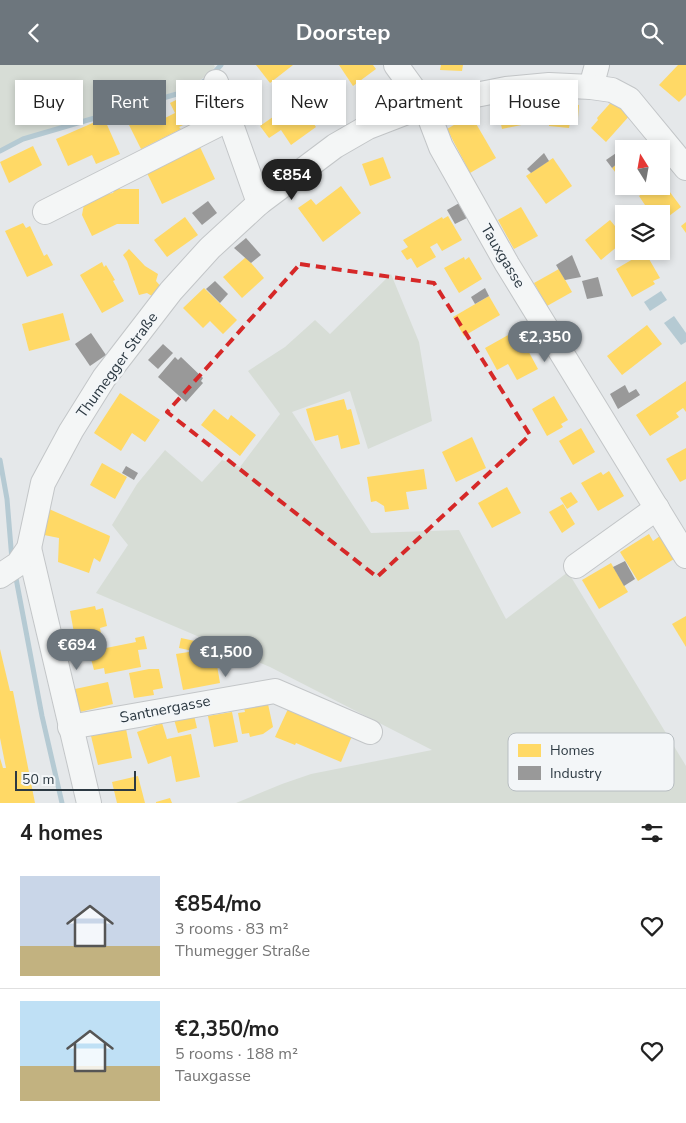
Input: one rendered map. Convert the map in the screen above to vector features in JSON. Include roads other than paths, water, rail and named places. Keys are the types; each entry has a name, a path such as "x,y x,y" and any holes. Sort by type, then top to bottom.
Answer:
{"street":[{"name":"Tauxgasse","path":"396,65 407,80"},
{"name":"Thumegger Straße","path":"480,94 506,89 549,85 594,76 612,90 629,99 686,168"},
{"path":"45,212 217,125"},
{"path":"231,125 259,203"},
{"name":"Thumegger Straße","path":"13,565 43,483 71,431 104,378 171,291 210,248 259,203 335,147 373,125"},
{"name":"Tauxgasse","path":"433,125 441,147 472,203 686,556"},
{"path":"576,566 657,509"},
{"path":"13,565 70,727 89,803"},
{"name":"Santnergasse","path":"70,727 275,691 370,732"}],"water":[{"path":"661,291 667,300 650,311 644,302"},
{"path":"674,316 686,333 686,342 681,345 664,323"}],"waterway":[{"path":"0,151 23,139 187,91 208,79 221,65"},
{"path":"0,460 7,499 12,560"},
{"path":"15,573 42,716 62,803"}]}
